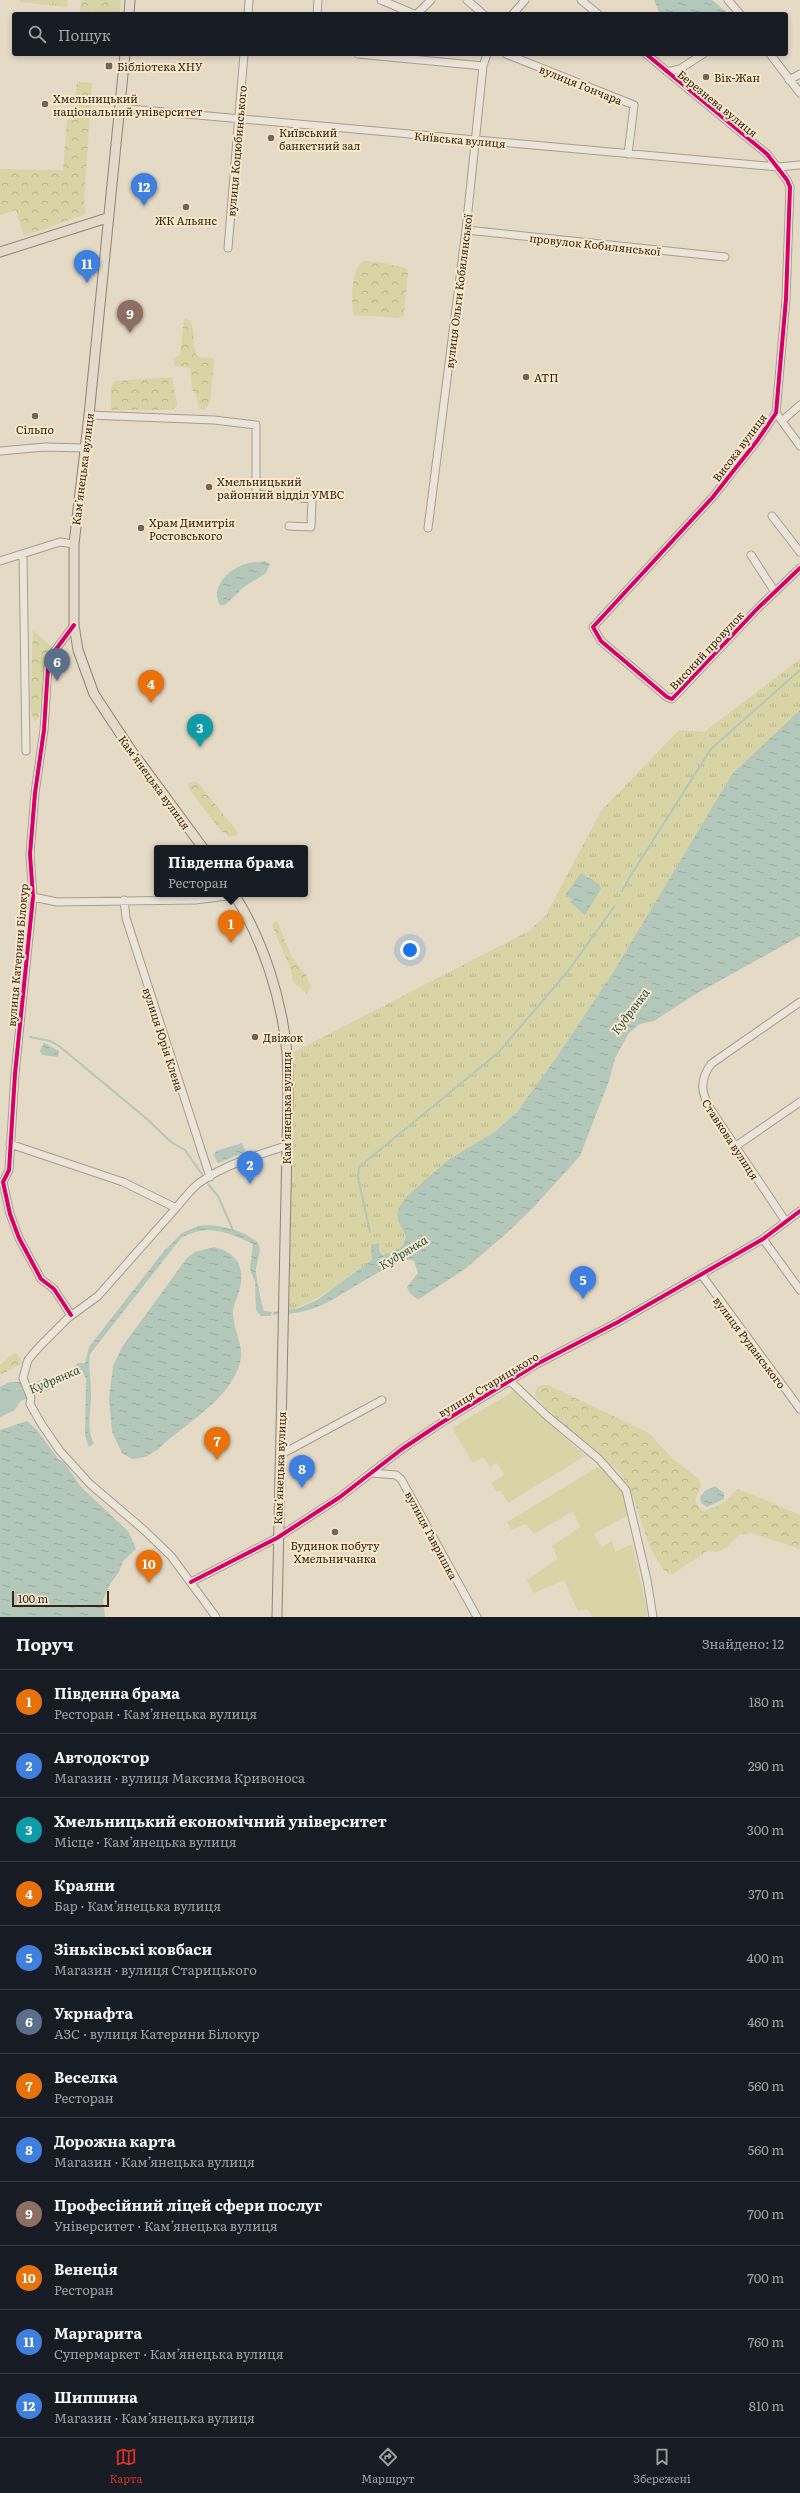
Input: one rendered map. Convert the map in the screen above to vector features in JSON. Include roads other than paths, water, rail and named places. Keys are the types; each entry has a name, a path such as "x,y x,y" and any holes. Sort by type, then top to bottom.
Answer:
{"main road":[{"path":"129,12 130,0"},
{"name":"Камʼянецька вулиця","path":"125,56 107,218 89,415 74,544 74,625 78,650 94,694 131,750 200,845"},
{"path":"0,252 107,218"},
{"name":"Камʼянецька вулиця","path":"236,897 254,931 266,960 282,1026 287,1054 280,1455 277,1538 277,1617"}],"street":[{"path":"248,12 249,0"},
{"path":"317,12 318,0"},
{"path":"381,0 409,12"},
{"path":"419,12 431,0"},
{"path":"467,0 481,12"},
{"path":"515,12 525,0"},
{"path":"581,0 596,12"},
{"path":"728,0 738,12"},
{"name":"вулиця Коцюбинського","path":"228,248 240,118 244,56"},
{"path":"413,56 483,66"},
{"name":"вулиця Ольги Кобилянської","path":"428,528 466,230 483,66 486,56"},
{"name":"вулиця Гончара","path":"511,56 634,105 628,154"},
{"name":"Березнева вулиця","path":"648,56 767,154 778,167"},
{"path":"667,72 680,69 700,56"},
{"path":"771,56 800,93"},
{"path":"789,80 800,74"},
{"name":"Київська вулиця","path":"119,108 778,167 800,165"},
{"name":"Висока вулиця","path":"596,624 712,498 758,441 776,413 786,299 790,187 778,167"},
{"name":"провулок Кобилянської","path":"466,230 725,257"},
{"path":"782,421 800,405"},
{"path":"776,413 800,446"},
{"path":"89,415 253,423 256,425 257,433 256,494 312,499 311,526 289,526"},
{"path":"0,451 45,447 85,448"},
{"path":"772,516 800,552"},
{"path":"0,561 60,542 74,544"},
{"path":"23,554 26,751"},
{"path":"752,555 775,592"},
{"name":"Високий провулок","path":"596,624 593,627 601,641 667,697 672,699 800,568"},
{"name":"вулиця Катерини Білокур","path":"72,1315 54,1288 41,1279 13,1225 1,1183 9,1170 10,1144 33,897 30,854 35,793 44,730 47,672 51,656 74,625"},
{"path":"33,897 57,902 194,900 219,897"},
{"name":"вулиця Юрія Клена","path":"124,900 126,918 210,1177"},
{"name":"Ставкова вулиця","path":"786,1222 703,1096 702,1085 704,1074 711,1064 800,1002"},
{"path":"736,1146 800,1102"},
{"path":"10,1144 123,1182 176,1208"},
{"path":"216,1617 171,1556 147,1532 90,1484 60,1451 30,1404 31,1398 24,1381 24,1366 72,1315 98,1296 198,1184 256,1156 286,1146"},
{"name":"вулиця Старицького","path":"191,1582 277,1538 372,1473 402,1449 441,1423 537,1364 618,1322 763,1239 800,1211"},
{"path":"763,1239 800,1290"},
{"name":"вулиця Руданського","path":"701,1274 800,1409"},
{"path":"510,1381 547,1416 599,1459 626,1490 645,1572 653,1617"},
{"path":"280,1455 382,1400"},
{"name":"вулиця Гавришка","path":"372,1473 396,1475 401,1479 477,1617"}],"water":[{"path":"654,0 712,0 727,12 659,12"},
{"path":"265,561 270,564 266,573 244,587 225,605 220,605 217,598 217,591 224,578 229,573 242,565"},
{"path":"800,710 800,936 694,995 654,1021 640,1024 629,1033 615,1058 609,1081 580,1156 533,1208 465,1269 419,1299 409,1291 407,1287 418,1273 414,1261 408,1260 397,1263 385,1269 318,1307 299,1312 273,1315 273,1312 299,1308 317,1300 372,1260 371,1245 379,1243 379,1251 383,1255 402,1247 406,1237 398,1220 398,1210 404,1199 448,1160 496,1131 517,1112 556,1058 614,971 732,774"},
{"path":"581,873 599,884 601,889 585,915 570,902 572,899 565,895"},
{"path":"44,1043 59,1051 58,1057 42,1055 40,1051"},
{"path":"242,1143 245,1150 242,1153 219,1163 217,1162 214,1155 216,1151"},
{"path":"205,1225 230,1228 245,1234 258,1243 260,1250 256,1274 264,1311 272,1312 271,1316 261,1316 256,1310 255,1282 250,1269 253,1244 226,1233 208,1230 190,1233 181,1238 90,1354 89,1363 91,1398 89,1424 91,1437 94,1444 89,1447 85,1436 86,1379 82,1370 79,1370 71,1376 35,1390 33,1387 70,1372 78,1363 85,1363 89,1347 164,1251 182,1233 198,1226"},
{"path":"214,1247 222,1249 234,1257 238,1262 240,1269 241,1283 233,1312 241,1353 237,1371 225,1391 197,1418 157,1450 145,1457 132,1459 122,1453 112,1432 109,1398 113,1366 122,1347 187,1258 195,1252"},
{"path":"10,1382 20,1382 24,1387 16,1389 17,1391 25,1388 27,1393 24,1394 15,1410 0,1417 0,1387"},
{"path":"27,1421 37,1430 59,1460 64,1462 81,1487 128,1531 136,1549 123,1561 119,1572 110,1584 103,1600 105,1617 0,1617 0,1430"},
{"path":"715,1486 724,1493 724,1499 707,1507 701,1503 700,1497 705,1491"}],"waterway":[{"path":"622,891 711,749 800,670"},
{"path":"370,1232 358,1177 359,1167 498,1053 568,971 614,907"},
{"path":"30,1037 50,1041 59,1046 147,1119 171,1142 185,1150 203,1176"},
{"path":"208,1184 218,1196 233,1230"},
{"name":"Кудрянка","path":"0,1403 49,1383"}],"place":[{"name":"Бібліотека ХНУ","path":"109,66"},
{"name":"Вік-Жан","path":"706,77"},
{"name":"Хмельницький національний університет","path":"45,104"},
{"name":"Київський банкетний зал","path":"271,138"},
{"name":"Шипшина","path":"144,206"},
{"name":"ЖК Альянс","path":"186,207"},
{"name":"Маргарита","path":"87,283"},
{"name":"Професійний ліцей сфери послуг","path":"130,333"},
{"name":"АТП","path":"526,377"},
{"name":"Сільпо","path":"35,416"},
{"name":"Хмельницький районний відділ УМВС","path":"209,487"},
{"name":"Храм Димитрія Ростовського","path":"141,528"},
{"name":"Укрнафта","path":"57,681"},
{"name":"Краяни","path":"151,703"},
{"name":"Хмельницький економічний університет","path":"200,747"},
{"name":"Південна брама","path":"231,943"},
{"name":"Двіжок","path":"255,1037"},
{"name":"Автодоктор","path":"250,1184"},
{"name":"Зіньківські ковбаси","path":"583,1299"},
{"name":"Веселка","path":"217,1460"},
{"name":"Дорожна карта","path":"302,1488"},
{"name":"Будинок побуту Хмельничанка","path":"335,1532"},
{"name":"Венеція","path":"149,1583"}]}
